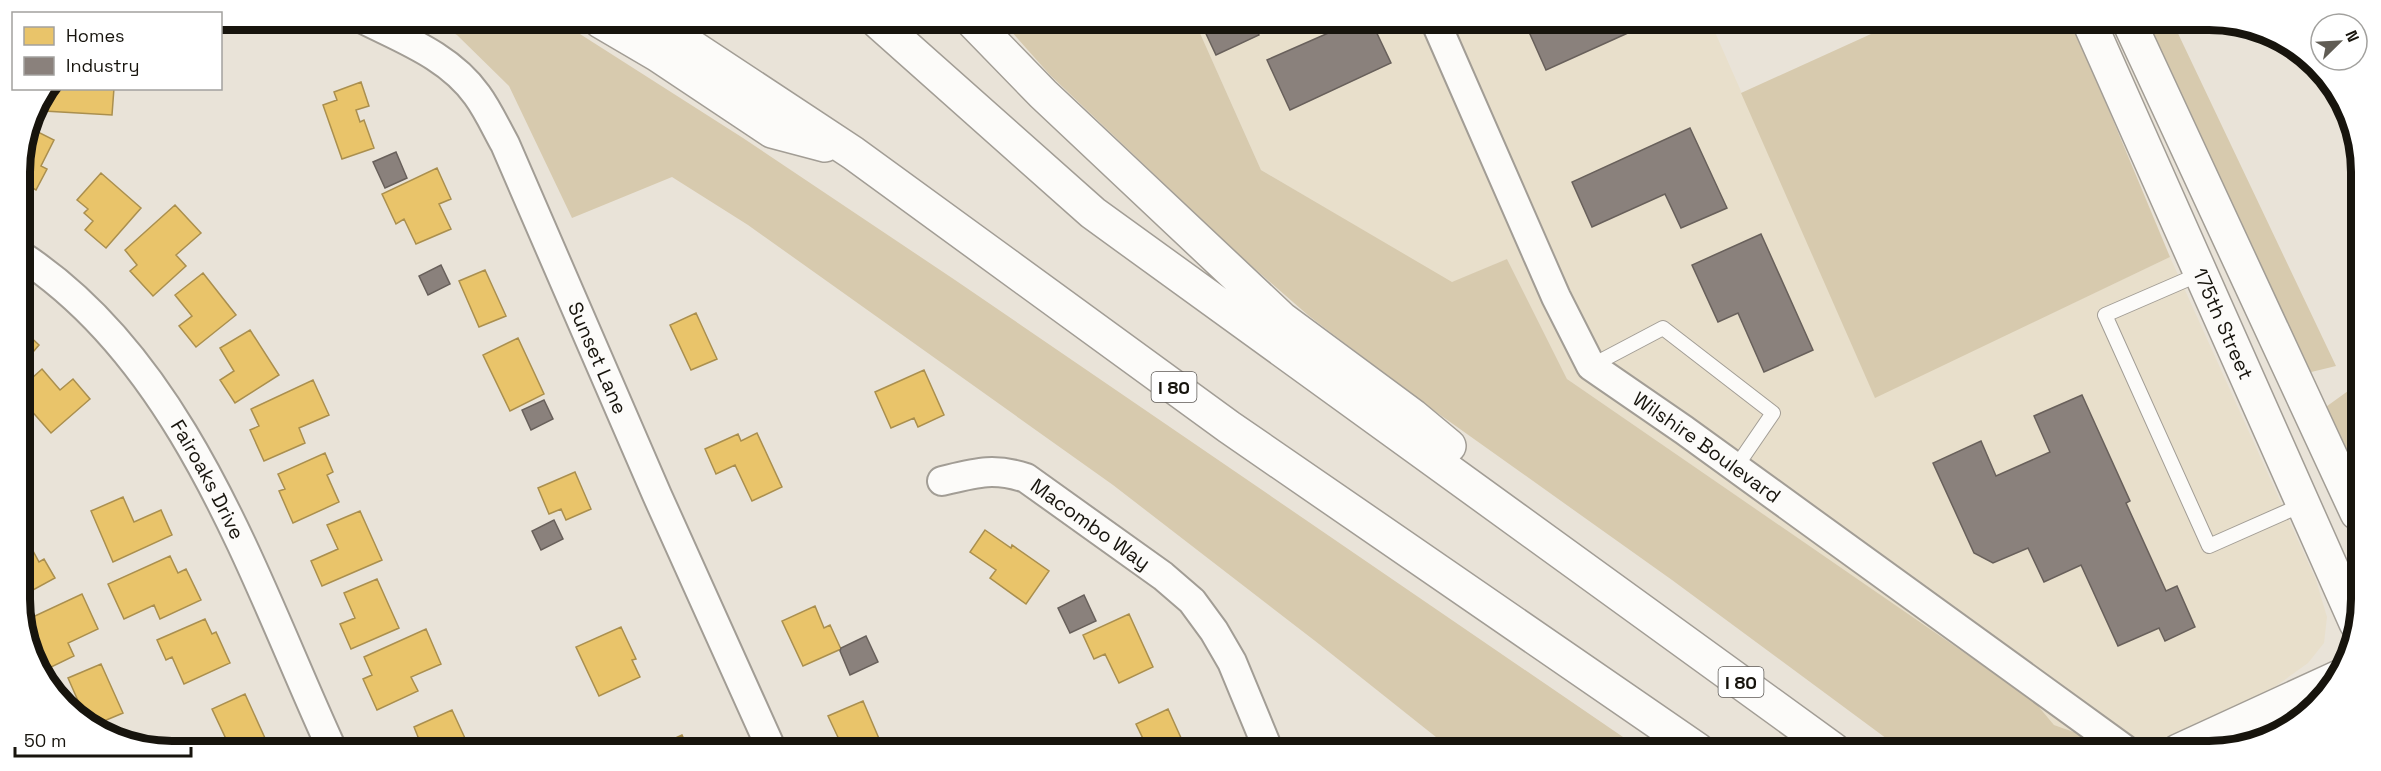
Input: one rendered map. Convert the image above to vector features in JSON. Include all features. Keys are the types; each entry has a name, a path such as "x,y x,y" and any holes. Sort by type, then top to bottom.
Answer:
{"main road":[{"path":"615,30 658,55 772,131 853,153"},
{"name":"I 80","path":"667,30 853,153 1229,427 1685,741"},
{"name":"I 80","path":"887,30 1093,213 1822,741"},
{"path":"981,30 1043,94 1281,319 1413,416 1648,614"},
{"name":"175th Street","path":"2093,30 2305,503 2350,610"},
{"name":"175th Street","path":"2133,30 2351,500"},
{"path":"2200,741 2322,685"}],"street":[{"name":"Sunset Lane","path":"385,30 427,51 463,78 477,94 505,144 669,522 768,741"},
{"name":"Wilshire Boulevard","path":"1439,30 1556,297 1591,366 1736,467 2113,741"},
{"name":"Fairoaks Drive","path":"30,263 72,296 114,337 145,377 188,441 213,484 328,741"},
{"name":"Macombo Way","path":"942,481 990,471 1001,471 1026,478 1163,576 1192,601 1214,632 1232,662 1265,741"}],"lane":[{"path":"2202,273 2105,315 2209,546 2305,503"},
{"path":"1591,366 1663,328 1773,412 1736,467"}],"shaded area":[{"path":"448,30 574,30 743,138 955,280 1629,741 1441,741 1113,485 748,225 672,177 572,218 509,86 457,35"},
{"path":"1010,30 1199,30 1261,170 1452,282 1507,259 1567,379 2033,700 2054,725 2085,736 2087,741 1890,741 1672,580 1422,402 1309,316 1237,253 1050,75"},
{"path":"1199,30 1714,30 1875,397 2170,257 2316,580 2327,617 2324,643 2308,663 2265,694 2157,741 2087,741 2085,736 2054,725 2033,700 1567,379 1507,259 1452,283 1261,170"},
{"path":"1880,30 2075,30 2170,257 1875,398 1741,93"},
{"path":"2141,30 2176,30 2336,366 2303,374"},
{"path":"2348,391 2351,398 2351,474 2323,409"}],"building: Homes":[{"path":"361,82 369,106 356,110 360,122 364,120 374,148 342,159 323,105 337,100 334,92"},
{"path":"56,90 114,90 112,115 44,111"},
{"path":"36,131 54,140 41,166 47,169 36,190 30,187 30,163"},
{"path":"437,168 451,199 439,204 451,229 416,244 404,219 396,224 382,194"},
{"path":"101,173 141,208 106,248 85,230 93,221 84,213 88,209 77,200"},
{"path":"175,205 201,233 176,255 186,266 153,296 130,271 137,265 125,250"},
{"path":"485,270 506,316 479,327 459,281"},
{"path":"203,273 236,315 196,347 179,326 192,316 175,295"},
{"path":"696,313 717,359 691,370 670,325"},
{"path":"250,330 279,375 235,403 220,380 234,371 220,348"},
{"path":"30,336 39,345 30,356"},
{"path":"518,338 544,394 510,411 483,355"},
{"path":"42,369 60,390 73,379 90,399 51,433 30,409 30,380"},
{"path":"924,370 944,415 918,427 914,418 891,428 875,392"},
{"path":"313,380 329,415 299,428 305,443 264,461 250,430 259,426 251,409"},
{"path":"757,433 782,487 752,501 735,465 716,474 705,449 738,434 741,441"},
{"path":"325,453 333,472 327,475 339,502 293,523 279,491 285,489 278,474"},
{"path":"575,472 591,509 566,520 561,509 549,514 538,488"},
{"path":"123,497 134,522 161,510 172,535 113,562 91,511"},
{"path":"360,511 382,560 322,586 311,561 338,549 327,525"},
{"path":"985,530 1011,548 1012,545 1049,571 1026,604 990,578 996,570 970,552"},
{"path":"30,545 39,562 44,559 55,578 30,592"},
{"path":"170,556 178,573 186,569 201,600 160,619 154,605 124,619 108,584"},
{"path":"377,579 399,628 351,649 340,624 355,618 344,593"},
{"path":"82,594 98,629 68,643 74,656 48,668 35,636 31,618"},
{"path":"815,606 824,628 830,625 841,649 803,666 782,621"},
{"path":"1129,614 1153,667 1119,683 1105,654 1094,659 1083,635"},
{"path":"205,619 212,634 216,632 230,663 184,684 172,657 166,660 157,640"},
{"path":"621,627 636,659 632,660 640,677 599,696 576,647"},
{"path":"426,629 441,664 411,677 418,691 377,710 363,679 372,675 364,657"},
{"path":"101,664 123,713 101,722 77,704 79,703 68,678"},
{"path":"245,694 266,741 222,741 226,739 212,709"},
{"path":"863,701 880,741 840,741 828,716"},
{"path":"1168,709 1182,741 1144,741 1136,724"},
{"path":"452,710 466,741 420,741 414,727"},
{"path":"682,735 685,741 669,741"}],"building: Industry":[{"path":"1204,30 1257,30 1259,35 1216,55"},
{"path":"1335,30 1375,30 1391,63 1290,110 1267,60"},
{"path":"1528,30 1635,30 1546,70"},
{"path":"1690,128 1727,208 1681,228 1665,194 1592,227 1572,182"},
{"path":"396,152 407,178 385,188 373,162"},
{"path":"1761,234 1813,350 1764,372 1738,313 1718,322 1692,265"},
{"path":"441,265 450,284 428,295 419,276"},
{"path":"2082,395 2130,501 2126,503 2166,591 2177,586 2195,627 2165,641 2159,628 2118,646 2081,565 2044,582 2028,548 1993,563 1974,553 1933,463 1981,441 1996,476 2050,452 2034,416"},
{"path":"544,400 553,419 531,430 522,410"},
{"path":"554,520 563,539 541,550 532,531"},
{"path":"1084,595 1096,621 1070,633 1058,608"},
{"path":"866,636 878,662 850,675 840,651 841,648"}]}
